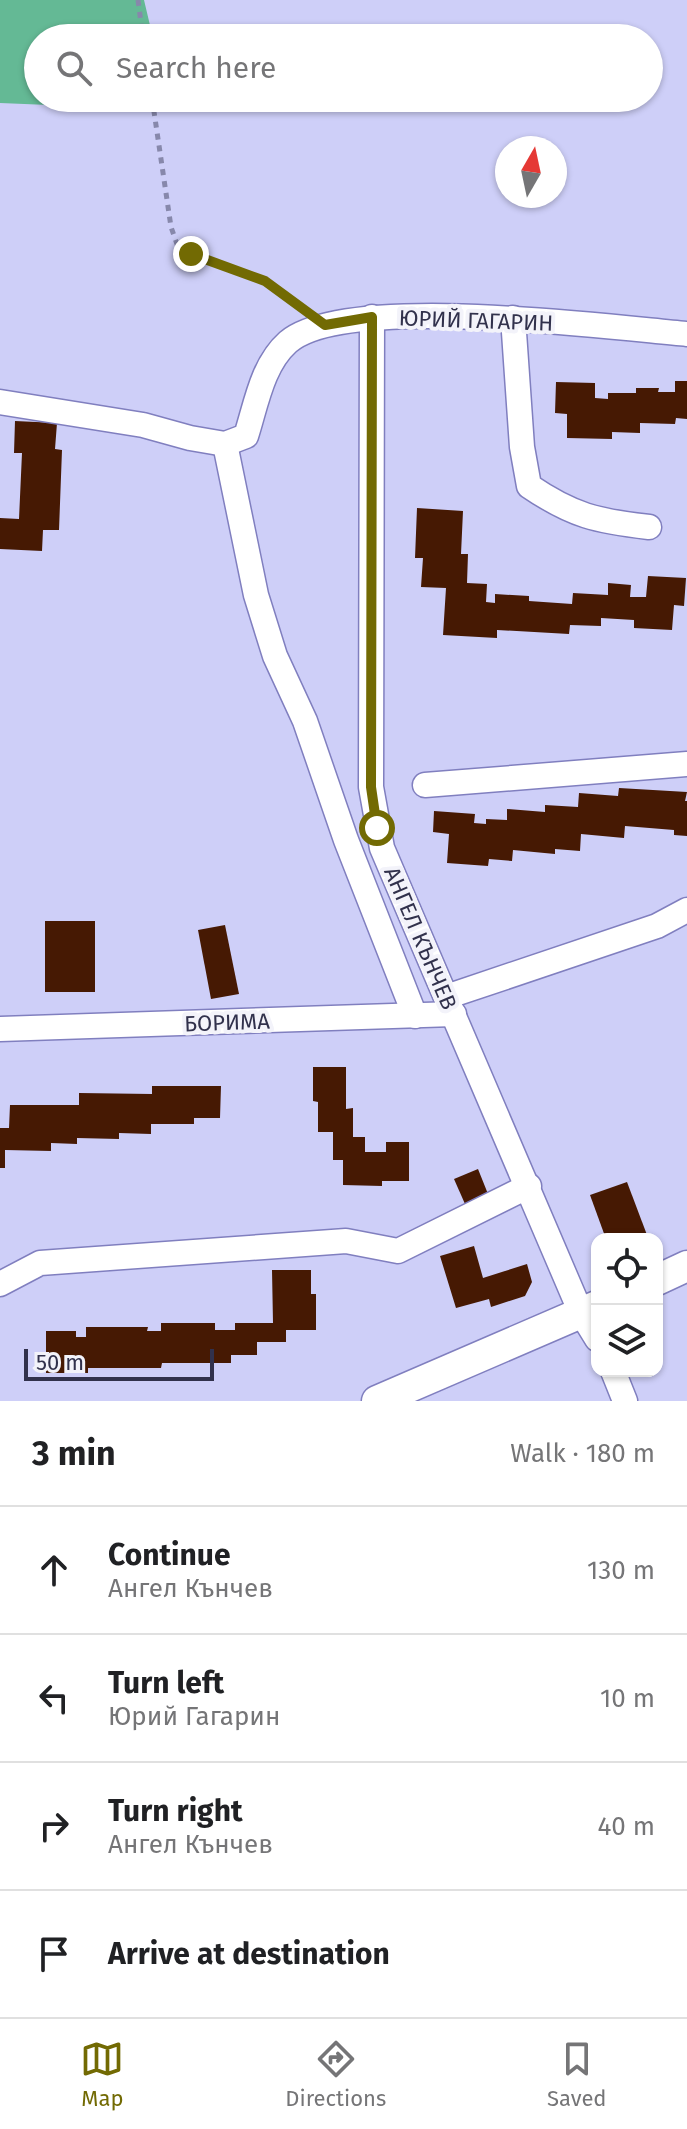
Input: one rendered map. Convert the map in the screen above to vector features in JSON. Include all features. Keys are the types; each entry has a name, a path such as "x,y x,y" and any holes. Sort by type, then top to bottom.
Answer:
{"street":[{"name":"ЮРИЙ ГАГАРИН","path":"225,444 246,436 267,371 288,342 325,325 372,317 513,318 687,334"},
{"name":"АНГЕЛ КЪНЧЕВ","path":"372,317 371,787 382,848 529,1186 589,1310"},
{"path":"513,318 522,447 529,486 555,504 596,520 649,527"},
{"path":"0,402 143,425 225,444 256,595 275,656 305,721 346,840 415,1016"},
{"path":"425,785 687,764"},
{"name":"БОРИМА","path":"0,1029 415,1016 450,1006 657,926 687,910"},
{"path":"0,1284 40,1263 346,1241 398,1251 529,1186"},
{"path":"663,1277 687,1266"},
{"path":"377,1401 589,1310"},
{"path":"615,1377 625,1401"}],"path":[{"path":"138,0 141,24"},
{"path":"154,112 171,227 178,247 265,281 325,325"}],"green space":[{"path":"0,0 144,0 150,24 24,24 24,104 0,103"}],"building":[{"path":"675,381 687,381 687,419 676,418 675,424 640,423 640,433 612,432 612,439 567,438 567,414 555,413 556,382 595,383 595,398 608,399 608,393 636,393 636,388 675,392"},
{"path":"15,421 57,423 55,449 62,450 59,530 43,530 42,551 0,549 0,518 19,519 22,453 14,453"},
{"path":"417,508 463,511 461,554 468,554 467,583 487,584 486,602 495,603 495,594 529,596 529,601 572,604 573,593 608,595 608,583 631,585 630,597 646,597 648,576 686,578 684,606 674,605 672,630 634,628 634,620 601,618 601,626 570,625 569,634 497,630 497,638 443,635 446,588 421,587 423,558 415,558"},
{"path":"619,788 687,792 687,836 674,835 674,830 625,826 624,838 581,834 580,851 555,849 555,854 513,850 512,861 489,859 488,866 447,863 449,834 433,832 434,811 475,814 474,823 486,824 486,819 507,820 507,809 545,812 545,805 578,807 579,793 618,796"},
{"path":"45,921 95,921 95,992 45,992"},
{"path":"225,925 239,994 211,999 198,930"},
{"path":"313,1067 346,1067 346,1109 353,1108 353,1137 365,1137 365,1152 386,1152 386,1142 409,1142 409,1181 382,1181 382,1186 343,1185 343,1160 333,1160 333,1132 318,1132 318,1102 313,1101"},
{"path":"152,1086 221,1086 220,1118 194,1118 194,1124 151,1124 151,1134 119,1133 119,1139 77,1138 77,1144 51,1143 51,1151 5,1150 5,1168 0,1168 0,1128 9,1128 10,1105 79,1105 79,1093 152,1094"},
{"path":"478,1169 488,1194 465,1204 454,1179"},
{"path":"627,1182 646,1233 604,1233 590,1195"},
{"path":"474,1246 483,1278 527,1264 532,1282 525,1296 491,1307 489,1299 456,1308 440,1256"},
{"path":"272,1270 311,1270 311,1294 316,1294 316,1330 286,1330 286,1342 257,1342 257,1355 231,1355 231,1363 162,1363 161,1368 88,1368 88,1373 46,1373 46,1331 76,1331 76,1337 86,1337 86,1327 148,1327 147,1331 161,1331 161,1323 215,1323 215,1330 235,1330 235,1323 273,1323"}],"route":[{"path":"191,254 265,281 325,325 372,317 371,787 377,828"}]}
